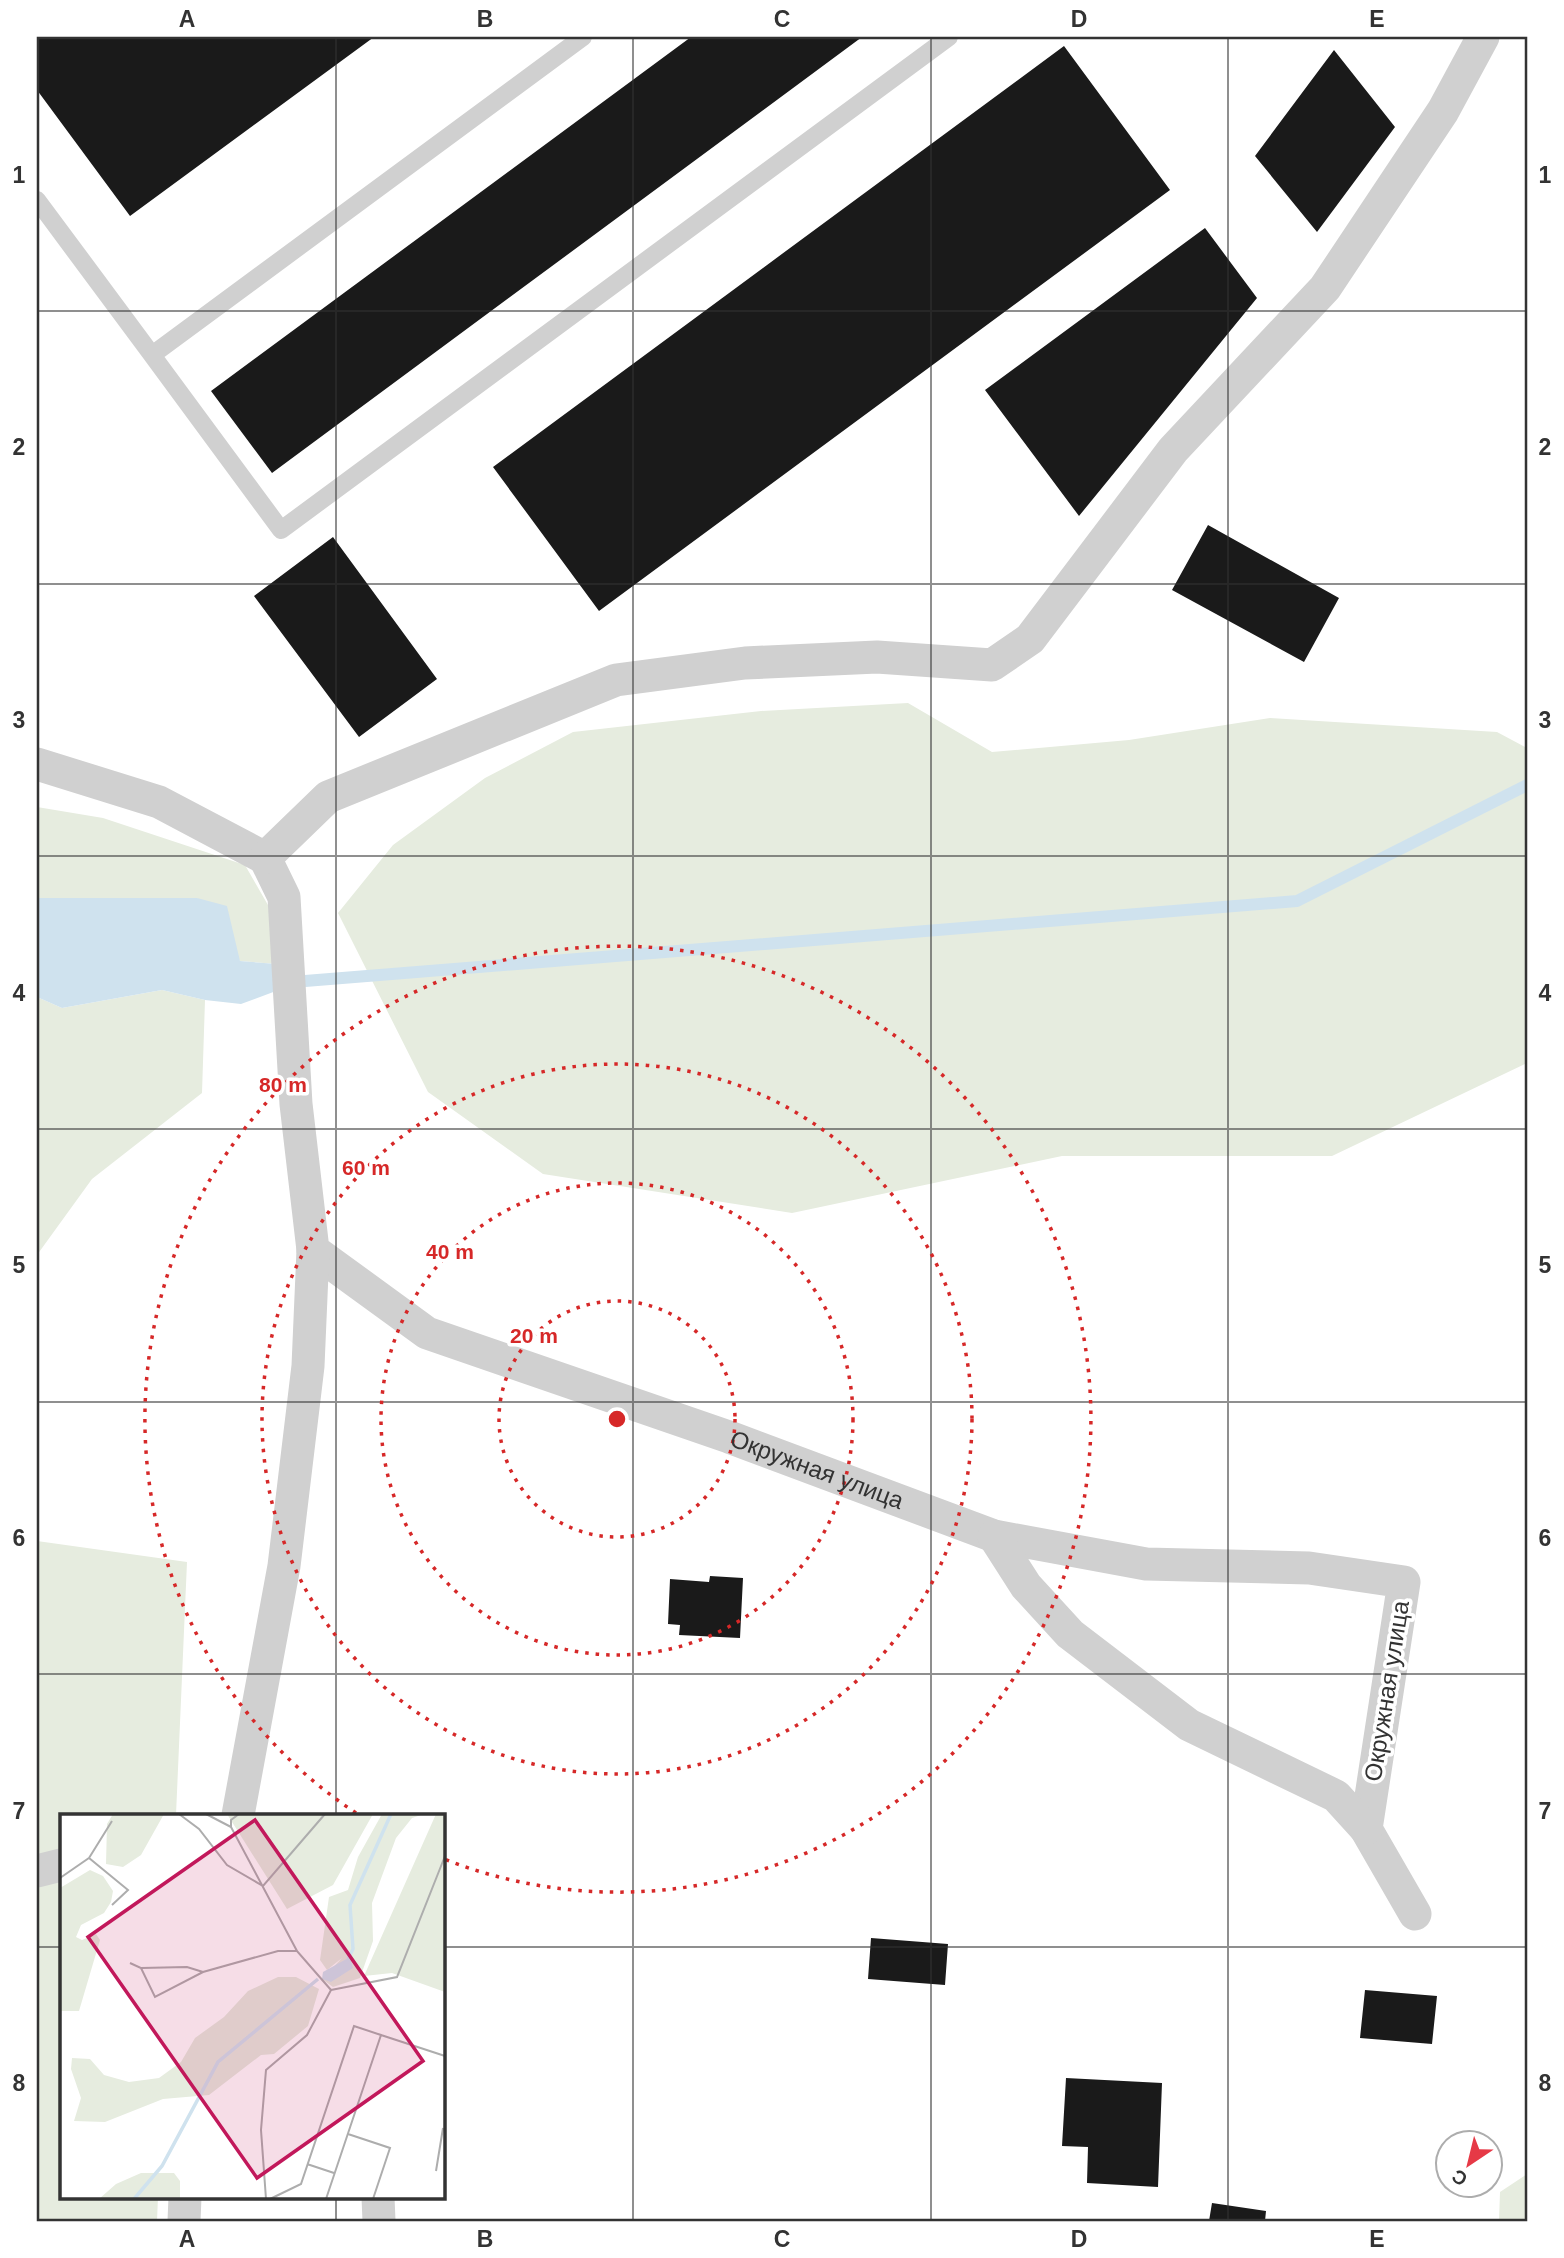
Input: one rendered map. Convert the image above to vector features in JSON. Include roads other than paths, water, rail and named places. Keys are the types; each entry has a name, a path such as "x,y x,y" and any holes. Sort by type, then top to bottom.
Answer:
{"street":[{"path":"265,858 328,797 616,680 745,663 877,657 992,665 1030,639 1173,450 1325,288 1443,111 1483,37"},
{"path":"37,764 159,802 265,858 284,897 296,1104 313,1250 308,1366 285,1552 237,1814"},
{"name":"Окружная улица","path":"313,1250 427,1333 729,1437 994,1536 1146,1564 1309,1568 1404,1582 1366,1829"},
{"path":"994,1536 1026,1586 1070,1634 1189,1725 1336,1796 1366,1829 1415,1914"},
{"path":"37,1871 60,1865"},
{"path":"184,2221 186,2198"},
{"path":"378,2198 379,2221"}],"lane":[{"path":"152,355 583,37"},
{"path":"37,200 281,530 949,37"}],"water":[{"path":"37,898 197,898 227,906 240,961 277,964 276,991 241,1004 205,1000 162,990 62,1008 37,997"}],"waterway":[{"path":"305,981 1297,901 1527,785"}]}
